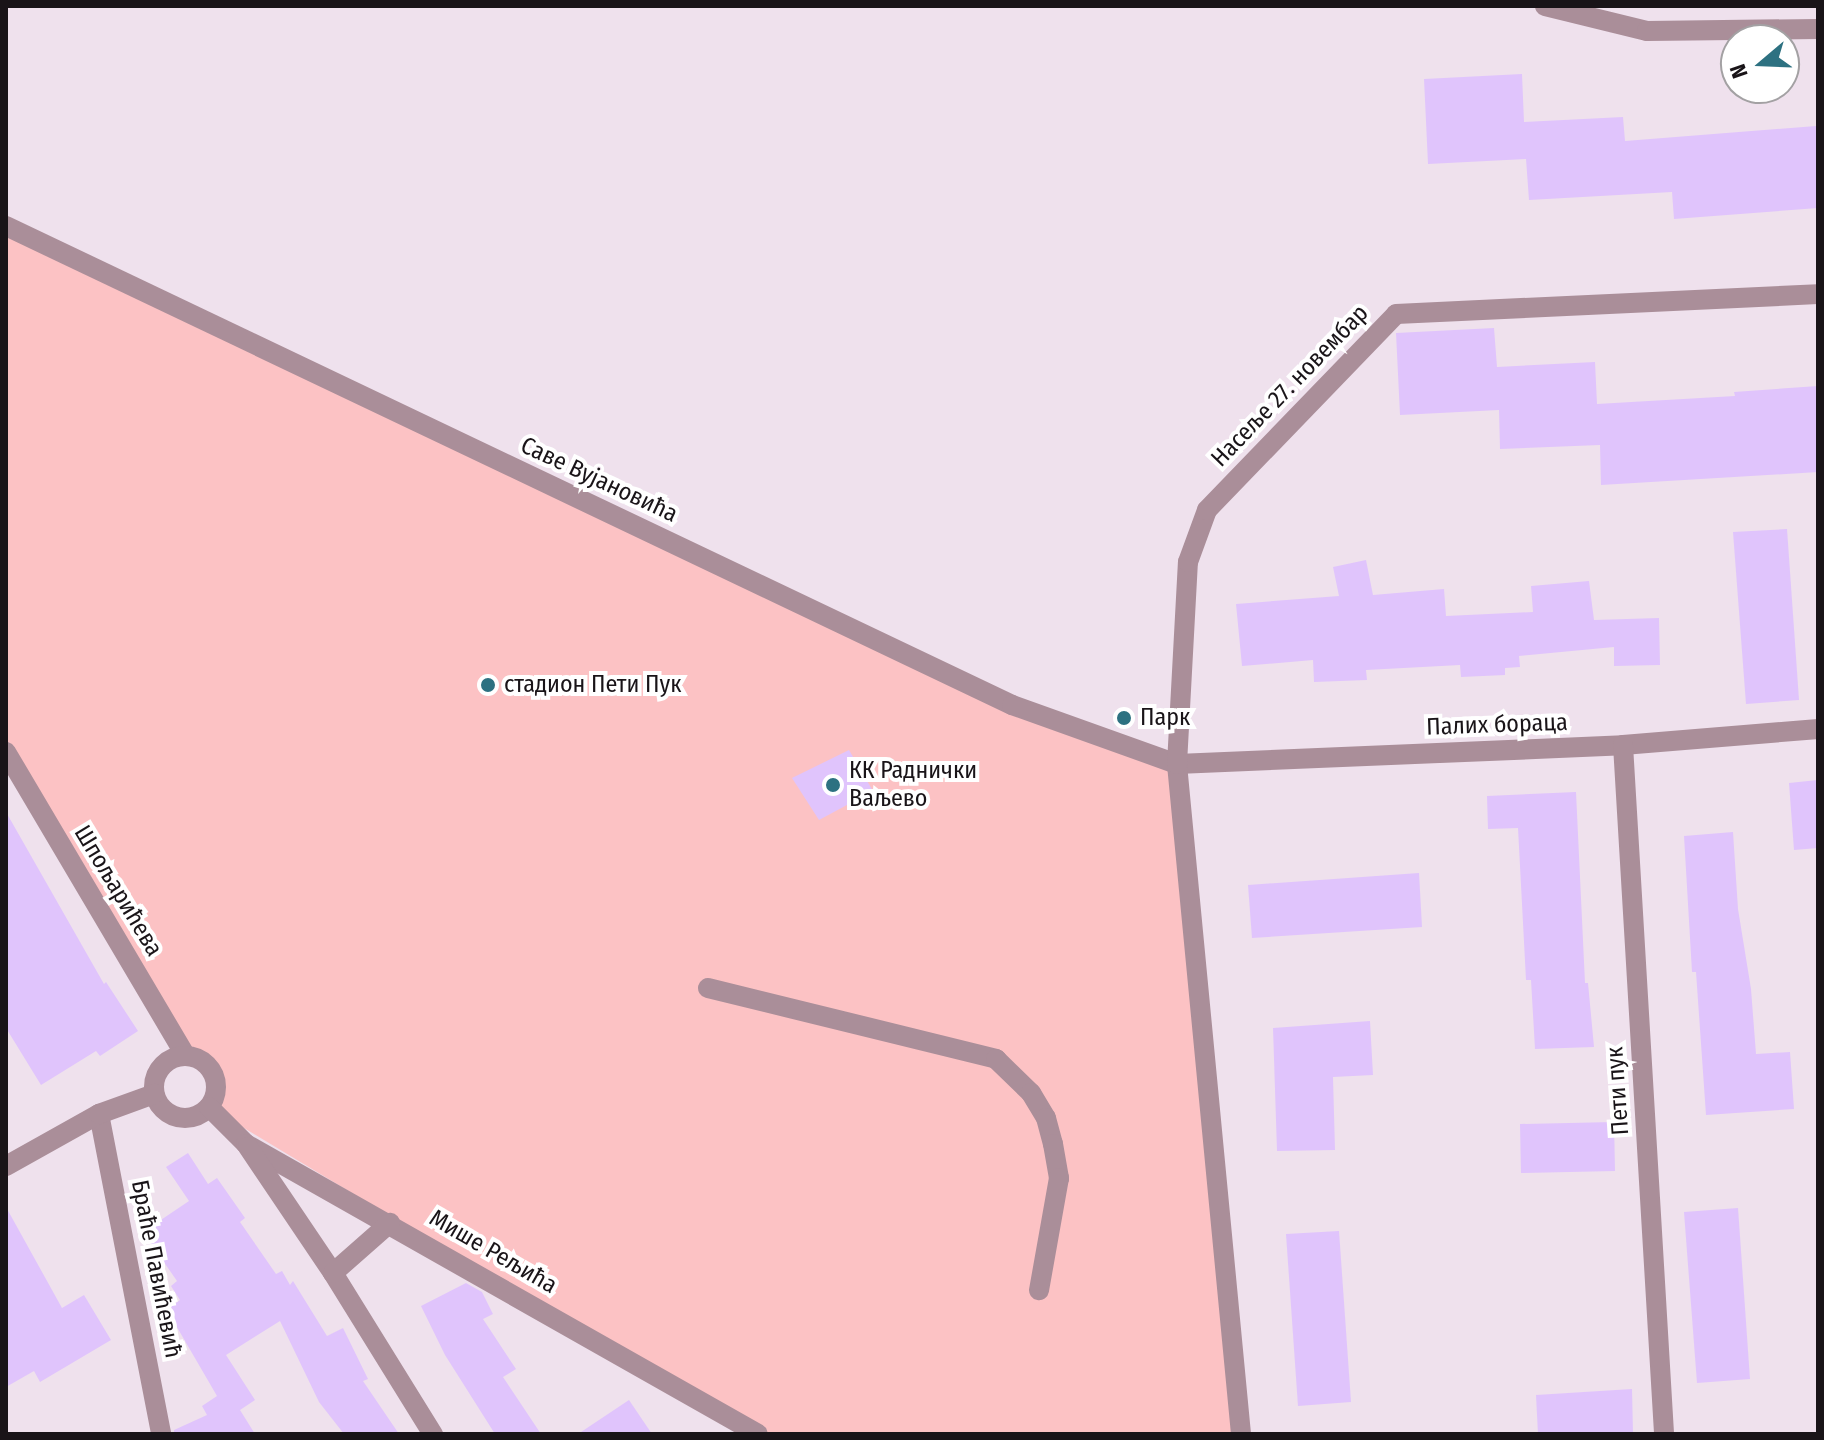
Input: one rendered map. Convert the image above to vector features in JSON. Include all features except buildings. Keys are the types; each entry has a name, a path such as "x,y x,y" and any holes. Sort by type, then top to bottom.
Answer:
{"street":[{"path":"1545,6 1647,31 1818,29"},
{"name":"Саве Вујановића","path":"6,226 1012,705 1177,764"},
{"name":"Насеље 27. новембар","path":"1177,764 1188,562 1207,510 1396,314 1818,294"},
{"name":"Палих бораца","path":"1177,764 1623,745 1818,729"},
{"name":"Пети пук","path":"1623,745 1664,1434"},
{"name":"Шпољарићева","path":"6,752 186,1056"},
{"path":"1177,764 1241,1434"},
{"path":"708,988 996,1059 1031,1093 1046,1118 1053,1144 1059,1178 1039,1290"},
{"path":"186,1056 196,1058 211,1071 216,1090 209,1107 192,1118 182,1119 165,1111 154,1094 156,1075 161,1067 168,1061 186,1056"},
{"path":"6,1166 99,1114 154,1094"},
{"name":"Мише Рељића","path":"209,1107 246,1144 758,1434"},
{"name":"Браће Павићевић","path":"99,1114 161,1434"},
{"path":"246,1144 333,1273 433,1434"},
{"path":"333,1273 390,1223"}],"shaded area":[{"path":"6,226 1012,705 1177,764 1241,1434 752,1434 209,1107 216,1090 212,1071 205,1063 186,1056 6,752"}],"place":[{"name":"стадион Пети Пук","path":"488,685"},
{"name":"Парк","path":"1124,718"},
{"name":"КК Раднички Ваљево","path":"833,785"}]}
